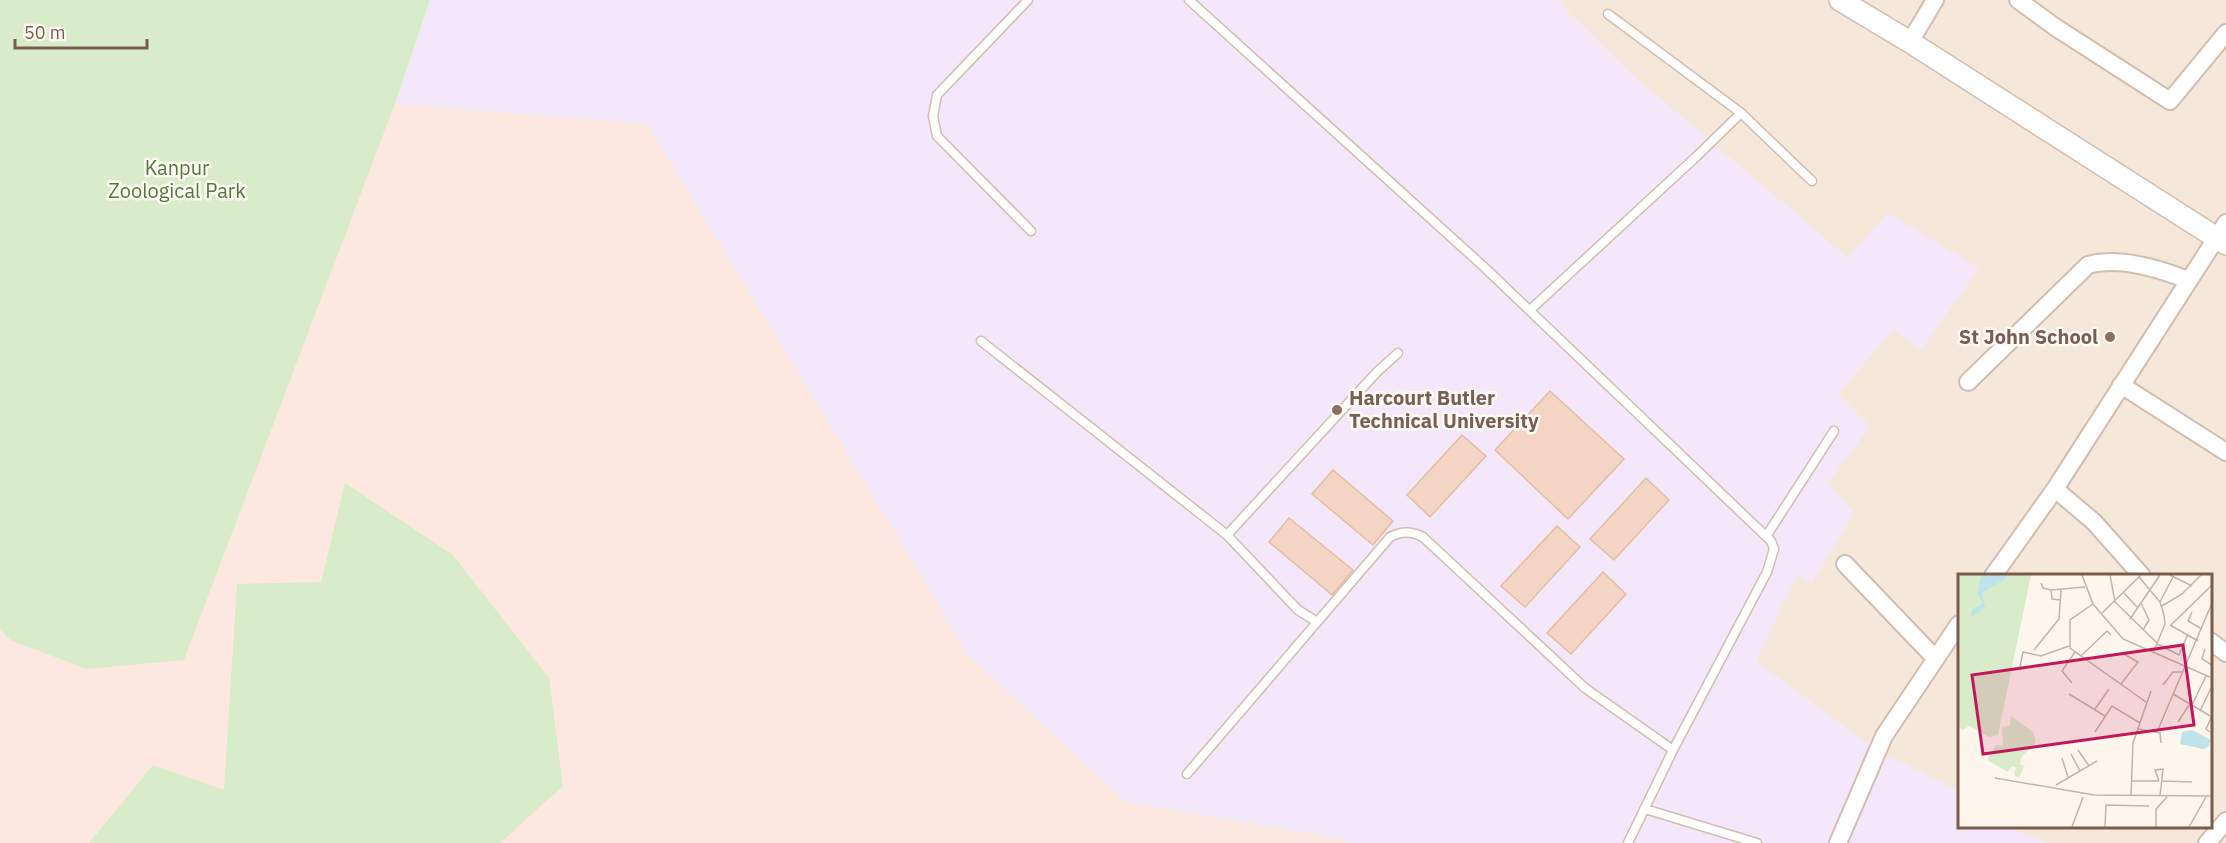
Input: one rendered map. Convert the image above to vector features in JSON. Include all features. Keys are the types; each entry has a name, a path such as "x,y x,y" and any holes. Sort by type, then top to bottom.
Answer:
{"street":[{"path":"1840,0 2222,235 2188,280 2055,489 1994,574"},
{"path":"1910,42 1935,0"},
{"path":"2018,0 2055,27 2170,101 2226,33"},
{"path":"1968,382 2088,265 2100,262 2161,270 2188,280"},
{"path":"2121,385 2226,452"},
{"path":"2055,489 2094,522 2140,574"},
{"path":"1845,564 1935,658"},
{"path":"1838,843 1884,736 1958,625"},
{"path":"2207,843 2226,821"}],"lane":[{"path":"1028,0 937,95 933,116 937,136 1031,231"},
{"path":"1189,0 1530,310 1767,535 1774,549 1767,572 1673,750 1628,843"},
{"path":"1608,14 1741,113 1812,181"},
{"path":"1530,310 1741,113"},
{"path":"981,341 1227,535 1298,610 1317,622"},
{"path":"1227,535 1377,372 1398,353"},
{"path":"1767,535 1834,431"},
{"path":"1187,774 1390,537 1401,532 1415,533 1423,537 1585,688 1673,750"},
{"path":"1645,809 1757,843"}],"shaded area":[{"name":"Harcourt Butler Technical University","path":"430,0 1561,0 1567,11 1636,78 1848,258 1888,213 1979,268 1921,350 1893,330 1838,394 1870,426 1828,483 1854,513 1812,583 1797,575 1756,661 1877,751 1958,791 1958,828 2012,828 2047,843 1345,843 1346,840 1126,802 965,653 933,595 647,124 395,104"},
{"name":"Harcourt Butler Technical University","path":"725,0 2226,0 2226,843 879,843"},
{"path":"395,104 647,124 933,595 965,653 1126,802 1346,841 1345,843 0,843 0,630 10,640 184,660"}],"green space":[{"name":"Kanpur Zoological Park","path":"0,0 430,0 395,104 184,660 87,669 10,640 0,630"},
{"path":"345,483 453,555 549,678 563,786 500,843 89,843 153,765 224,790 237,584 321,582"}],"building":[{"path":"1550,391 1624,459 1568,519 1495,450"},
{"path":"1462,435 1486,456 1430,517 1407,495"},
{"path":"1333,470 1393,521 1373,545 1312,494"},
{"path":"1646,478 1669,500 1614,560 1590,539"},
{"path":"1289,518 1353,570 1332,595 1269,542"},
{"path":"1557,526 1580,547 1525,607 1501,586"},
{"path":"1603,572 1626,594 1571,654 1547,633"}],"place":[{"name":"St John School","path":"2110,337"},
{"name":"Harcourt Butler Technical University","path":"1337,410"}]}
